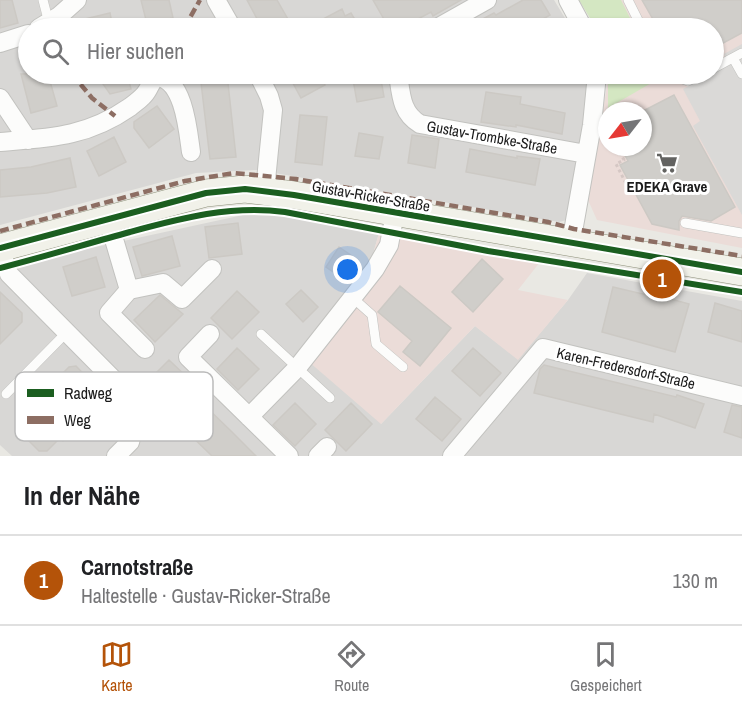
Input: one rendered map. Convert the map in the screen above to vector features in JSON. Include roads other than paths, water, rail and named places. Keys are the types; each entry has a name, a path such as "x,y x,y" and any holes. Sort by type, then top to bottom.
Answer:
{"street":[{"path":"54,18 77,0"},
{"path":"216,0 226,18"},
{"path":"455,18 487,0"},
{"path":"568,0 578,18"},
{"path":"0,43 18,37"},
{"path":"0,142 86,131 138,101 151,84"},
{"path":"172,84 185,113 191,152"},
{"path":"263,84 273,110 265,190"},
{"name":"Gustav-Trombke-Straße","path":"400,84 404,108 412,119 420,124 586,154"},
{"path":"571,243 596,84"},
{"path":"0,98 28,140"},
{"name":"Gustav-Ricker-Straße","path":"107,372 9,274 0,248 206,193 265,190 742,272"},
{"name":"Gustav-Ricker-Straße","path":"249,417 297,368 375,269 389,245 395,213"},
{"path":"108,219 129,290"},
{"path":"145,349 109,313 129,290 163,283 182,299 212,269"},
{"path":"203,372 188,357 210,334"},
{"name":"Karen-Fredersdorf-Straße","path":"452,456 543,348 742,396"},
{"path":"213,382 282,454"},
{"name":"Gustav-Ricker-Straße","path":"116,456 130,441"}],"lane":[{"path":"43,0 44,18"},
{"path":"628,0 637,18"},
{"path":"724,63 738,55 742,74"},
{"path":"685,223 742,233"},
{"path":"352,298 372,315 376,345 403,368"},
{"path":"28,372 67,332"},
{"path":"261,334 330,398"},
{"path":"6,394 15,385"}],"place":[{"name":"EDEKA Grave","path":"667,163"},
{"name":"Carnotstraße","path":"662,279"}]}
